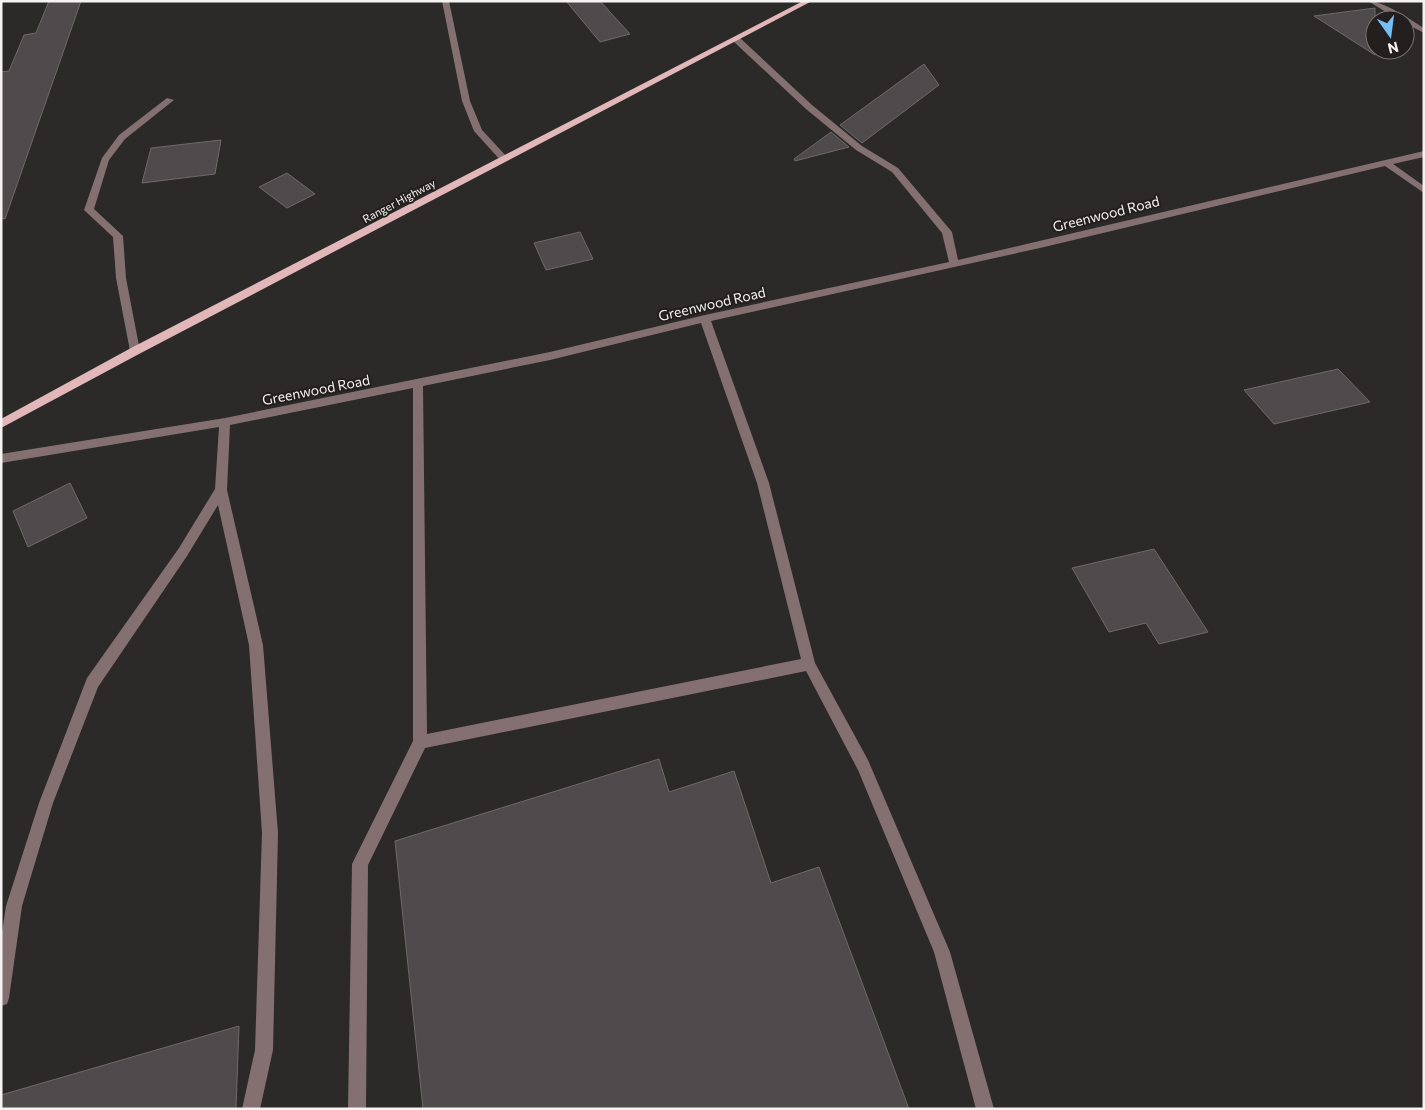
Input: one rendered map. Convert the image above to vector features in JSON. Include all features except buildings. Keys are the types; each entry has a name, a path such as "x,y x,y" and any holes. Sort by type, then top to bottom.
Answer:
{"main road":[{"name":"Ranger Highway","path":"1,424 135,351 809,1"}],"street":[{"path":"445,1 466,101 478,131 504,159"},
{"path":"1371,1 1387,10"},
{"path":"736,39 808,107 859,148 895,170 947,232 954,264"},
{"path":"135,351 121,278 118,236 89,210 105,160 122,138 170,100"},
{"name":"Greenwood Road","path":"1,460 225,422 550,356 1424,154"},
{"path":"1386,163 1424,190"},
{"path":"705,319 764,483 809,664 863,765 942,952 986,1109"},
{"path":"357,1109 360,864 420,742 418,383"},
{"path":"225,422 221,490 256,645 270,833 264,1050 251,1109"},
{"path":"1,998 14,906 46,802 92,683 184,552 221,490"},
{"path":"420,742 809,664"},
{"path":"1,920 14,906"}]}
